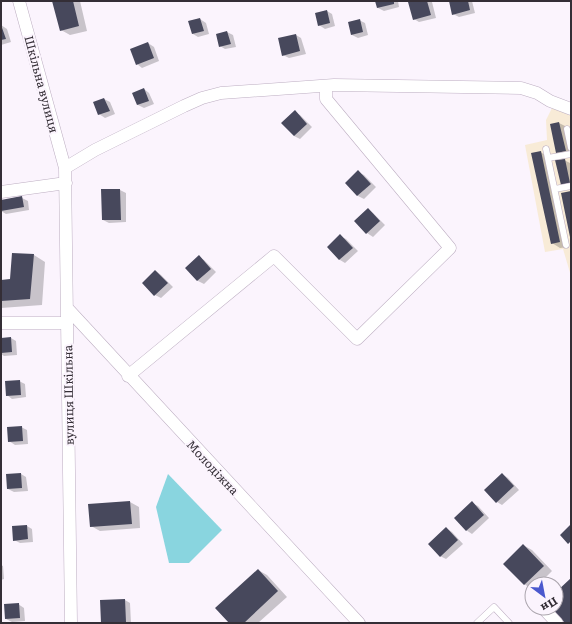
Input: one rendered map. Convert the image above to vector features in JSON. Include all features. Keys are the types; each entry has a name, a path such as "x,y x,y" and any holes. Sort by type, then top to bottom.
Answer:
{"street":[{"name":"Шкільна вулиця","path":"19,1 65,168"},
{"path":"65,168 95,150 202,98 221,93 326,86 521,88 537,93 550,101 571,109"},
{"path":"128,376 274,256 357,339 450,248 326,99 326,86"},
{"name":"вулиця Шкільна","path":"65,168 71,623"},
{"path":"1,192 66,183"},
{"name":"Молодіжна","path":"68,309 128,376 359,623"},
{"path":"1,323 67,323"}],"lane":[{"path":"567,129 571,148"},
{"path":"546,149 566,245"},
{"path":"548,158 571,154"},
{"path":"555,189 571,186"},
{"path":"477,623 494,607 509,623"}],"shaded area":[{"path":"555,102 571,109 571,276 563,249 545,252 525,145 547,140 546,120"}],"water":[{"path":"168,474 222,530 189,563 169,563 156,507"}],"building":[{"path":"52,1 73,1 79,26 60,31"},
{"path":"375,1 394,1 394,4 377,8"},
{"path":"427,1 431,15 413,20 408,2"},
{"path":"449,1 468,1 470,10 452,15"},
{"path":"327,10 330,23 318,26 315,13"},
{"path":"200,18 204,31 192,34 188,21"},
{"path":"360,19 363,32 351,35 348,22"},
{"path":"1,25 6,39 1,40"},
{"path":"227,31 231,44 219,47 216,34"},
{"path":"296,34 300,51 282,56 278,38"},
{"path":"148,42 154,58 136,65 130,49"},
{"path":"144,88 149,101 137,105 132,93"},
{"path":"104,98 110,111 98,115 93,102"},
{"path":"295,110 307,124 294,136 281,123"},
{"path":"559,122 566,151 556,153 550,124"},
{"path":"541,151 560,242 551,244 531,153"},
{"path":"565,159 570,183 561,185 555,160"},
{"path":"358,170 371,184 357,196 345,183"},
{"path":"101,189 120,189 121,220 102,220"},
{"path":"571,191 571,237 570,237 561,193"},
{"path":"22,196 24,207 1,211 1,200"},
{"path":"368,208 380,221 366,234 354,221"},
{"path":"340,234 353,248 339,260 327,247"},
{"path":"12,253 34,254 30,299 1,301 1,280 10,279"},
{"path":"199,255 211,269 197,281 185,268"},
{"path":"155,270 168,283 154,296 142,283"},
{"path":"11,337 12,352 1,353 1,338"},
{"path":"20,380 21,395 6,396 5,381"},
{"path":"22,426 23,441 8,442 7,427"},
{"path":"21,473 22,488 7,489 6,474"},
{"path":"502,473 514,486 496,503 484,490"},
{"path":"130,501 132,524 90,527 88,504"},
{"path":"472,501 484,515 466,531 454,518"},
{"path":"571,524 571,541 568,544 560,535"},
{"path":"27,525 28,539 13,541 12,526"},
{"path":"446,527 458,540 440,557 428,544"},
{"path":"523,544 544,566 533,576 524,576 524,585 503,564"},
{"path":"258,569 278,591 244,623 229,623 215,608"},
{"path":"571,578 571,623 565,623 558,616 564,616 564,585"},
{"path":"125,599 126,622 101,623 100,600"},
{"path":"19,603 20,618 5,619 4,604"}]}
